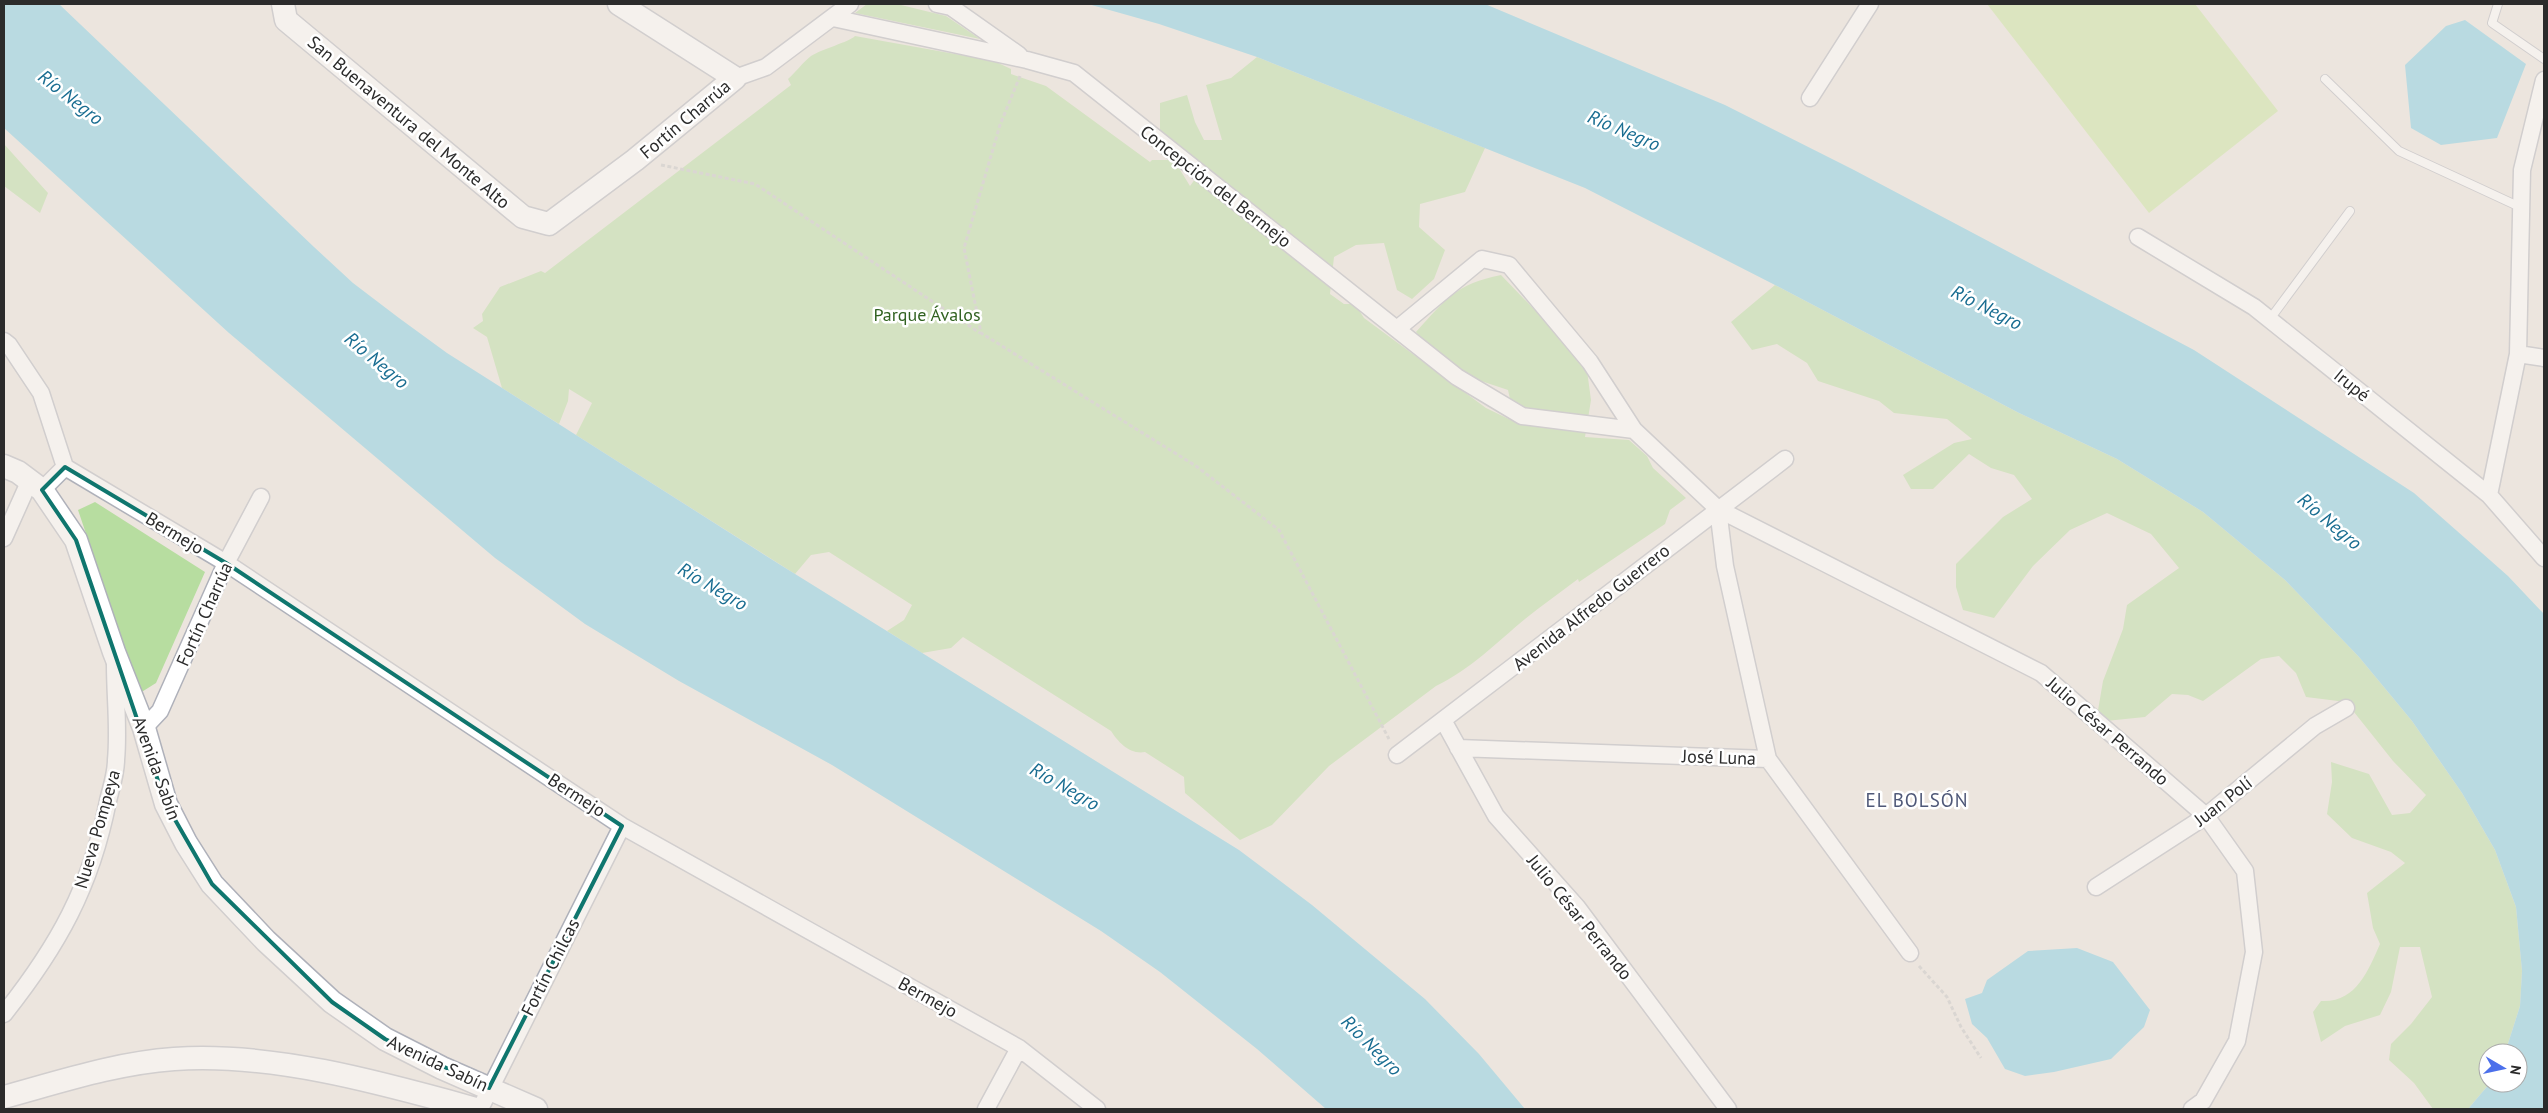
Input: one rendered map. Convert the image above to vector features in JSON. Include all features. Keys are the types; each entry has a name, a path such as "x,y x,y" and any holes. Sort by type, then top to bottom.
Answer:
{"main road":[{"name":"San Buenaventura del Monte Alto","path":"283,4 286,20 523,217 549,224"},
{"path":"619,4 735,78"},
{"name":"Fortín Charrúa","path":"549,224 635,160 735,78"},
{"name":"Avenida Sabín","path":"4,466 36,485 76,540 114,652 144,728 166,804 186,842 212,884 266,941 332,1002 385,1039 442,1068 536,1109"},
{"name":"Avenida Sabín","path":"4,1097 95,1072 174,1059 207,1058 299,1066 476,1109"}],"street":[{"name":"Fortín Charrúa","path":"735,78 766,67 850,4"},
{"name":"Concepción del Bermejo","path":"937,4 951,7 1026,60"},
{"path":"1810,98 1870,4"},
{"name":"Concepción del Bermejo","path":"833,18 1026,60 1074,73 1456,377 1522,416 1634,430"},
{"path":"2489,495 2518,354 2522,170 2544,80"},
{"name":"Irupé","path":"2138,237 2254,306 2489,495 2544,558"},
{"path":"1397,329 1482,259 1509,265 1590,362 1634,430 1718,509 1725,566 1768,759"},
{"path":"4,341 9,345 41,393 65,467 36,485 4,538"},
{"path":"2518,354 2544,358"},
{"name":"Avenida Alfredo Guerrero","path":"1397,755 1785,459"},
{"name":"Bermejo","path":"65,467 226,563 622,826 1019,1048 1097,1109"},
{"name":"Fortín Charrúa","path":"144,728 160,711 226,563 261,497"},
{"name":"Julio César Perrando","path":"1718,509 2041,673 2206,816 2245,871 2254,952 2236,1041 2203,1100 2192,1109"},
{"name":"Nueva Pompeya","path":"4,1014 30,981 68,922 91,867 106,814 116,761 114,652"},
{"name":"Juan Polí","path":"2096,887 2206,816 2315,726 2346,708"},
{"name":"Julio César Perrando","path":"1443,720 1496,816 1577,908 1728,1109"},
{"name":"José Luna","path":"1458,748 1768,759 1910,953"},
{"name":"Fortín Chilcas","path":"480,1109 622,826"},
{"path":"986,1109 1019,1048"}],"lane":[{"path":"2498,4 2492,23 2544,59"},
{"path":"2325,79 2400,151 2520,207"},
{"path":"2270,319 2350,210"}],"path":[{"path":"981,333 964,248 1000,125 1026,60"},
{"path":"635,160 755,184 981,333 1196,466 1279,530 1397,755"},
{"path":"1910,953 1928,978 1948,996 1961,1027 1980,1058"}],"highlighted area":[{"path":"65,467 226,563 622,826 489,1088 385,1039 332,1002 212,884 166,804 76,540 42,490"}],"green space":[{"path":"867,4 897,4 946,16 980,39 855,13"},
{"path":"1987,4 2195,4 2278,111 2149,213"},
{"name":"Parque Ávalos","path":"855,36 994,61 1011,69 1011,74 1046,86 1150,162 1152,160 1174,160 1190,186 1198,175 1160,134 1160,103 1187,95 1195,122 1204,140 1222,140 1206,85 1231,78 1257,57 1485,148 1465,192 1420,204 1419,227 1445,250 1434,279 1412,299 1397,290 1384,243 1356,245 1334,257 1330,294 1344,304 1355,304 1364,318 1486,408 1515,422 1508,390 1475,379 1438,360 1416,332 1453,294 1473,283 1501,275 1586,363 1591,400 1585,437 1629,440 1647,456 1653,468 1686,498 1670,510 1665,524 1579,582 1578,579 1525,619 1472,664 1436,686 1329,766 1272,825 1240,840 1185,793 1184,777 1145,752 1129,750 1111,731 963,637 951,648 922,653 887,631 904,620 912,605 829,552 811,555 795,574 576,435 592,403 569,389 568,401 559,424 502,388 487,337 473,328 483,321 482,314 500,287 541,271 545,273 791,85 788,79 811,56"},
{"path":"4,144 48,193 40,213 4,186"},
{"path":"1775,285 2019,413 2117,459 2203,512 2285,580 2359,657 2412,721 2462,793 2495,850 2516,907 2522,971 2520,1006 2508,1043 2478,1043 2478,1093 2482,1093 2468,1109 2433,1109 2414,1083 2389,1060 2391,1044 2411,1024 2432,997 2420,947 2400,947 2391,992 2380,1015 2345,1026 2321,1042 2313,1012 2321,1001 2343,997 2352,991 2371,965 2380,944 2373,928 2367,893 2405,863 2391,852 2352,838 2327,814 2332,782 2331,762 2369,774 2392,815 2410,813 2426,795 2393,761 2346,702 2306,697 2296,673 2279,656 2261,659 2203,701 2188,695 2172,694 2145,717 2096,722 2103,681 2123,629 2127,605 2179,568 2151,534 2107,513 2070,530 2033,566 1994,618 1963,610 1956,587 1956,564 2003,517 2032,499 2014,475 1991,468 1969,454 1933,489 1911,489 1903,475 1954,443 1972,439 1947,419 1894,413 1879,401 1818,381 1807,363 1777,344 1752,350 1731,322"},
{"path":"95,502 205,572 156,683 140,693 78,510"}],"water":[{"name":"Río Negro","path":"4,4 59,4 353,283 447,353 779,564 1239,850 1312,905 1425,999 1479,1054 1525,1109 1326,1109 1257,1049 1160,972 1101,931 832,765 679,681 585,624 495,558 229,333 4,128"},
{"name":"Río Negro","path":"1088,4 1485,4 1725,105 1854,170 2194,350 2414,493 2508,576 2544,614 2544,1109 2468,1109 2482,1093 2528,1093 2528,1043 2508,1043 2520,1006 2522,971 2516,907 2495,850 2462,793 2412,721 2359,657 2285,580 2203,512 2117,459 2019,413 1585,188 1257,57 1159,24"},
{"path":"2465,20 2526,64 2497,138 2441,145 2411,128 2405,65 2446,26"},
{"path":"2077,948 2113,962 2150,1010 2144,1027 2111,1059 2054,1072 2025,1076 2005,1069 1987,1038 1972,1024 1965,999 1982,993 1987,980 2028,951"}],"district":[{"name":"EL BOLSÓN","path":"1917,800"}]}
